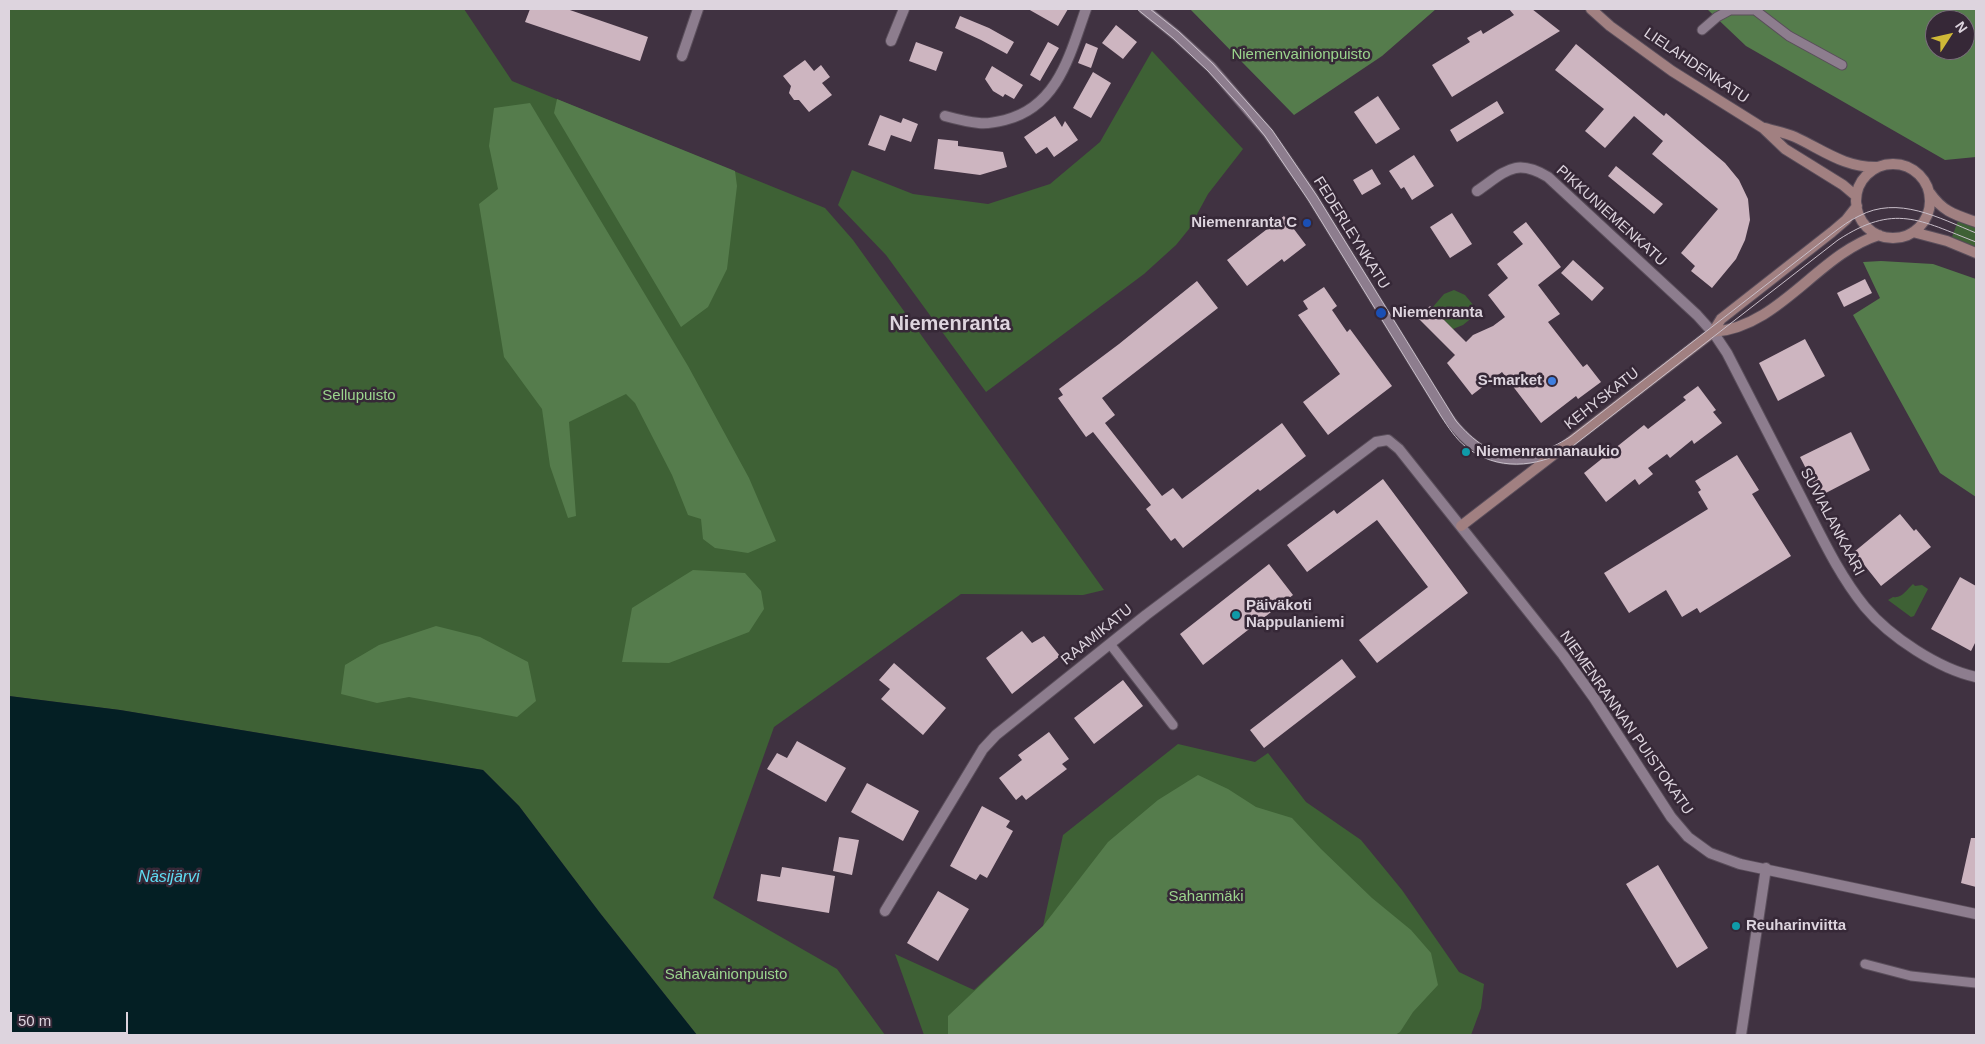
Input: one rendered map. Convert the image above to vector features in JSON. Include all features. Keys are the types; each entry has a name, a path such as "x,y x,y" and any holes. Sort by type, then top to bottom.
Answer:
{"main road":[{"name":"LIELAHDENKATU","path":"1591,9 1610,26 1672,71 1763,128 1785,149 1844,185 1857,201"},
{"name":"LIELAHDENKATU","path":"1763,128 1794,136 1846,163 1865,167 1879,167"},
{"path":"1928,190 1930,201 1928,214 1924,222 1913,232 1902,236 1890,237 1879,235 1864,224 1857,201 1860,184 1868,174 1879,167 1891,164 1909,168 1923,179 1938,204 1946,210 1976,222"},
{"name":"KEHYSKATU","path":"1461,526 1713,332 1721,318 1846,220 1857,201"},
{"path":"1913,232 1947,241 1976,253"},
{"name":"KEHYSKATU","path":"1713,332 1730,330 1753,320 1780,303 1847,251 1863,241 1879,235"}],"street":[{"path":"682,56 698,9"},
{"path":"891,41 904,9"},
{"path":"945,116 980,124 1001,122 1019,117 1036,106 1058,80 1086,9"},
{"name":"FEDERLEYNKATU","path":"1144,9 1211,67 1268,134 1309,192 1445,413 1460,434 1476,447 1500,458 1535,459 1559,451"},
{"name":"PIKKUNIEMENKATU","path":"1477,191 1507,170 1522,167 1534,169 1548,177 1713,332"},
{"name":"SUVIALANKAARI","path":"1713,332 1727,353 1829,552 1866,609 1892,633 1923,654 1963,674 1976,677"},
{"name":"NIEMENRANNAN PUISTOKATU","path":"1388,440 1400,449 1563,655 1609,720 1671,817 1688,837 1710,853 1740,864 1976,914"},
{"name":"RAAMIKATU","path":"885,911 983,750 996,735 1146,615 1376,442 1388,440"},
{"path":"1741,1035 1766,868"}],"lane":[{"path":"1702,30 1716,17 1730,10 1755,10 1789,36 1842,65"},
{"path":"1110,644 1173,725"},
{"path":"1865,964 1911,976 1976,983"}],"green space":[{"name":"Sellupuisto","path":"9,9 464,9 512,81 825,208 853,240 1104,590 1083,595 961,594 774,727 713,898 837,969 885,1035 697,1035 600,913 519,806 483,770 120,710 9,696"},
{"name":"Niemenvainionpuisto","path":"1190,9 1436,9 1382,56 1294,115"},
{"path":"1707,9 1976,9 1976,157 1945,160 1746,46"},
{"path":"1152,51 1243,149 1208,194 1189,229 1176,245 1144,274 986,392 886,255 838,205 852,170 913,194 988,204 1050,184 1100,142"},
{"path":"557,99 735,171 737,186 727,269 708,307 681,327 554,113"},
{"path":"530,103 688,366 749,478 776,541 748,553 715,548 703,539 701,519 688,515 672,475 635,403 626,394 569,422 576,516 568,518 550,466 542,409 504,357 479,204 498,189 489,146 494,108"},
{"path":"1958,221 1976,228 1976,247 1952,237"},
{"path":"1881,261 1933,264 1976,279 1976,497 1940,473 1853,315 1880,298 1863,262"},
{"path":"1454,290 1465,295 1479,312 1463,325 1453,329 1432,308 1444,294"},
{"path":"693,570 745,573 761,591 764,609 749,632 669,663 622,662 632,608"},
{"path":"1913,584 1915,586 1922,585 1928,589 1914,616 1911,617 1888,600 1893,597 1899,597"},
{"path":"436,626 480,637 528,662 536,701 517,717 409,697 377,703 341,694 345,665 379,645"},
{"name":"Sahanmäki","path":"1178,744 1255,762 1268,753 1306,802 1361,840 1402,890 1459,972 1484,984 1481,1008 1471,1035 924,1035 895,954 974,990 1043,926 1063,835"},
{"name":"Sahanmäki","path":"1198,775 1228,789 1256,807 1292,818 1372,898 1411,930 1431,953 1438,985 1413,1012 1400,1032 1395,1035 948,1035 948,1016 1043,926 1108,842 1158,800"}],"water":[{"name":"Näsijärvi","path":"9,696 120,710 483,770 519,806 600,913 697,1035 9,1035"}],"building":[{"path":"530,9 567,9 648,37 640,61 525,22"},
{"path":"1028,9 1068,9 1058,26"},
{"path":"1509,9 1532,9 1560,31 1452,97 1432,65 1470,42 1467,38 1481,30 1483,34 1514,15"},
{"path":"960,16 989,28 1014,42 1007,54 955,28"},
{"path":"1116,25 1137,42 1123,59 1102,43"},
{"path":"916,42 943,52 936,71 909,61"},
{"path":"1048,42 1059,48 1040,81 1030,75"},
{"path":"1086,43 1098,48 1091,68 1078,63"},
{"path":"1576,44 1664,116 1666,113 1725,163 1739,180 1748,199 1750,220 1745,240 1736,259 1712,288 1691,271 1695,266 1681,253 1718,209 1652,154 1663,141 1634,116 1605,148 1585,131 1604,109 1555,70"},
{"path":"805,60 814,71 821,65 830,77 822,83 832,95 809,112 799,100 794,100 789,93 791,86 783,76"},
{"path":"992,66 1023,85 1014,99 1005,94 1003,97 993,91 985,79"},
{"path":"1093,72 1111,83 1091,118 1073,108"},
{"path":"1378,96 1400,129 1376,144 1354,112"},
{"path":"1497,101 1504,113 1457,142 1450,130"},
{"path":"880,115 901,123 903,118 918,124 911,142 891,135 885,151 868,145"},
{"path":"1055,116 1062,127 1065,121 1078,140 1054,157 1047,147 1036,154 1024,137"},
{"path":"938,139 958,141 958,146 1003,152 1007,167 980,175 934,169"},
{"path":"1414,155 1434,186 1412,200 1404,187 1401,189 1389,171"},
{"path":"1616,166 1663,204 1654,214 1608,176"},
{"path":"1372,169 1381,184 1362,195 1353,180"},
{"path":"1452,213 1472,244 1450,258 1430,227"},
{"path":"1284,216 1306,245 1284,262 1282,259 1247,286 1227,260"},
{"path":"1526,222 1561,267 1538,285 1560,314 1548,322 1583,367 1587,364 1601,382 1578,399 1576,396 1541,423 1502,372 1472,395 1447,363 1455,355 1418,318 1430,306 1466,342 1473,335 1493,326 1505,317 1488,295 1508,278 1497,264 1523,244 1513,232"},
{"path":"1573,260 1604,288 1592,301 1561,273"},
{"path":"1865,279 1872,293 1844,307 1837,293"},
{"path":"1197,281 1218,308 1102,398 1115,415 1105,423 1162,496 1173,488 1182,499 1282,423 1306,456 1260,491 1258,489 1183,548 1175,538 1171,541 1146,509 1151,505 1093,432 1086,437 1058,398 1063,395 1059,389 1119,344"},
{"path":"1324,287 1337,306 1332,310 1347,332 1350,329 1392,386 1328,435 1303,402 1340,374 1298,315 1308,309 1303,301"},
{"path":"1805,339 1825,376 1778,401 1759,363"},
{"path":"1698,386 1716,410 1713,412 1722,423 1694,444 1692,440 1670,458 1667,454 1648,468 1653,474 1639,485 1635,479 1606,502 1584,473 1644,425 1648,429 1686,400 1683,397"},
{"path":"1851,432 1870,470 1820,496 1800,457"},
{"path":"1737,455 1759,490 1752,494 1791,556 1700,613 1697,608 1682,617 1666,590 1629,613 1604,573 1708,509 1698,492 1701,490 1695,481"},
{"path":"1383,479 1468,593 1377,663 1359,640 1428,587 1377,520 1307,572 1287,545 1334,510 1337,514"},
{"path":"1900,514 1931,547 1881,586 1854,552"},
{"name":"Päiväkoti Nappulaniemi","path":"1269,564 1293,595 1203,665 1180,634"},
{"path":"1960,577 1976,586 1976,641 1971,651 1931,629"},
{"path":"1022,631 1032,643 1044,636 1060,656 1012,694 986,658"},
{"path":"1342,659 1356,677 1264,748 1250,730"},
{"path":"894,663 946,708 923,735 881,699 890,689 879,680"},
{"path":"1123,680 1143,706 1094,744 1074,718"},
{"path":"1049,732 1069,759 1062,764 1067,769 1026,800 1022,795 1016,800 999,778 1022,760 1018,755"},
{"path":"797,741 846,768 826,802 767,769 777,753 787,758"},
{"path":"867,783 919,811 903,841 851,812"},
{"path":"982,806 1010,821 1006,827 1013,831 987,878 980,874 976,880 950,866"},
{"path":"839,837 859,840 852,875 833,871"},
{"path":"1971,838 1976,838 1976,887 1961,883"},
{"path":"1658,865 1708,948 1677,968 1626,884"},
{"path":"782,867 835,876 829,913 757,901 761,874 780,877"},
{"path":"938,891 969,909 938,961 907,943"}],"tram line":[{"path":"1137,9 1173,38 1208,71 1265,136 1309,201 1449,429 1466,447 1478,455 1491,460 1504,463 1530,463 1543,460 1569,449 1838,240 1858,229 1876,222 1907,219 1938,227 1976,242"},
{"path":"1150,9 1179,32 1213,64 1272,130 1317,196 1456,421 1469,435 1496,452 1524,455 1554,446 1570,437 1833,233 1859,216 1874,210 1903,208 1933,215 1976,233"}],"place":[{"name":"Niemenranta C","path":"1307,223"},
{"name":"Niemenranta","path":"1381,313"},
{"name":"S-market","path":"1552,381"},
{"name":"Niemenrannanaukio","path":"1466,452"},
{"name":"Päiväkoti Nappulaniemi","path":"1236,615"},
{"name":"Reuharinviitta","path":"1736,926"}],"district":[{"name":"Niemenranta","path":"950,324"}],"park label":[{"name":"Sahavainionpuisto","path":"726,975"}]}
